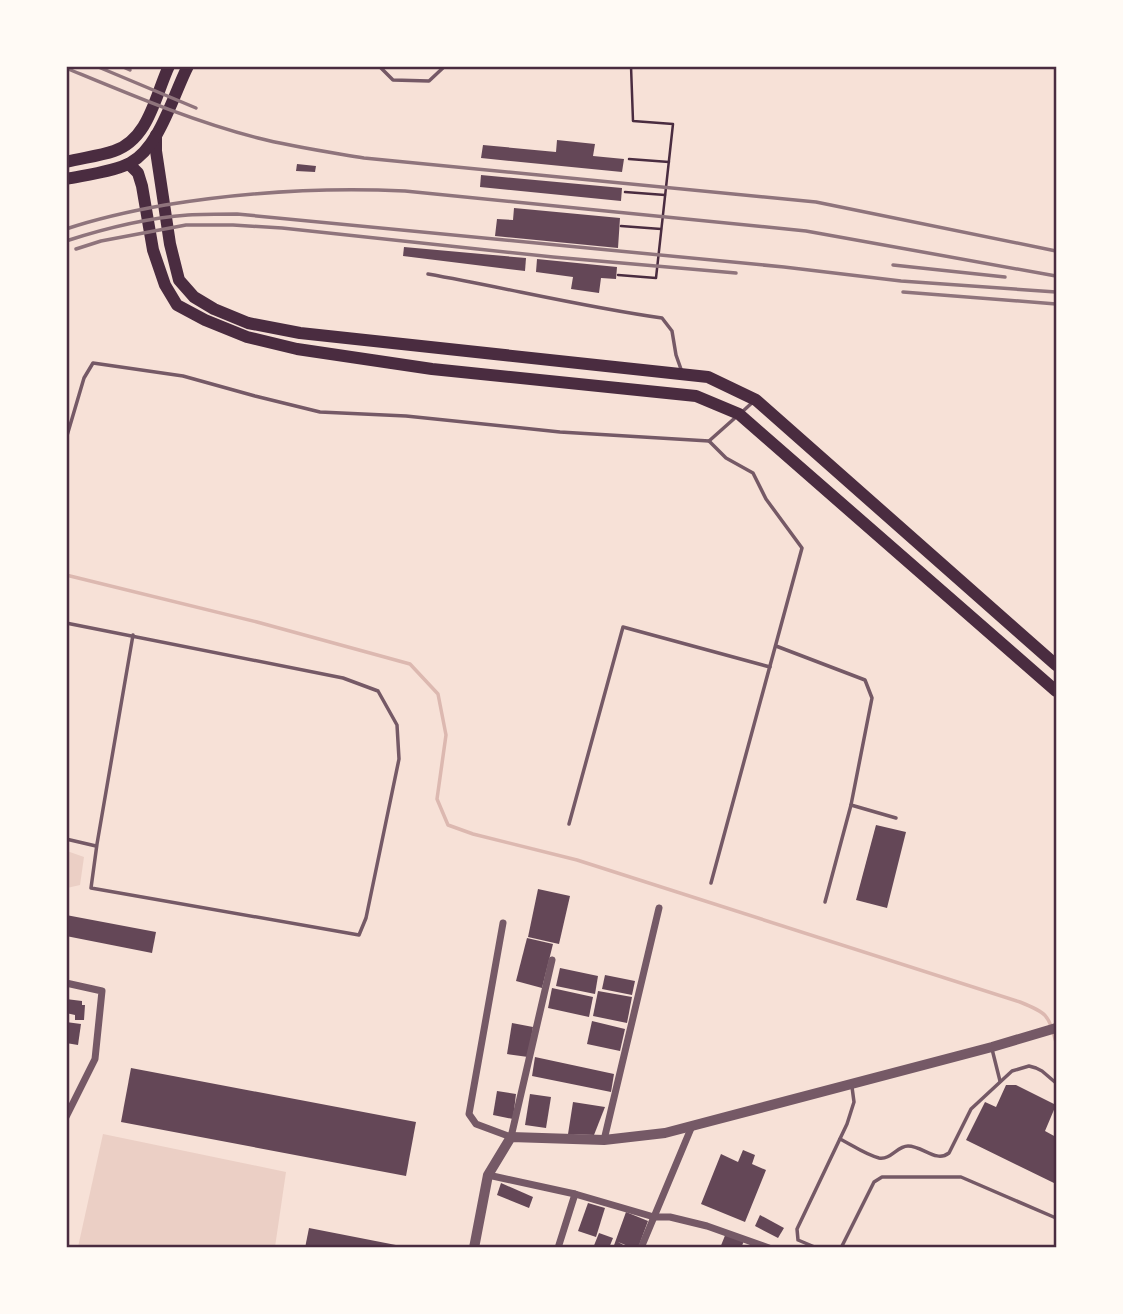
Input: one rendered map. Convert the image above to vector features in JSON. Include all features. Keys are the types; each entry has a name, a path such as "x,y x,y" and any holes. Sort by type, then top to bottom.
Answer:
{"main road":[{"path":"66,162 116,150 137,136 148,119 168,69"},
{"path":"66,179 129,164 141,155 159,130 186,71"},
{"path":"159,130 156,151 170,244 179,280 194,297 214,309 248,323 300,333 708,377 756,400 1056,665"},
{"path":"129,164 138,173 142,186 153,250 164,285 177,305 247,337 297,349 432,369 696,396 739,414 1056,691"}],"street":[{"path":"604,1140 659,908"},
{"path":"503,923 469,1114 476,1124 511,1137 604,1140 665,1133 1056,1028"},
{"path":"474,1248 488,1175 511,1137 552,960"},
{"path":"66,983 102,991 95,1059 66,1117"},
{"path":"641,1248 692,1126"},
{"path":"488,1175 575,1194 654,1217 670,1217 708,1226 769,1248"},
{"path":"558,1248 575,1194"}],"lane":[{"path":"379,66 393,80 429,81 445,66"},
{"path":"428,274 622,313 662,318 672,331 682,374"},
{"path":"66,439 84,378 93,363 183,376 320,412 406,416 560,432 709,441 726,458 753,474 766,499 802,548 711,883"},
{"path":"709,441 756,400"},
{"path":"66,622 133,635 342,678 378,691 397,725 399,759 366,919 359,935 91,888 133,635"},
{"path":"569,824 622,627 770,667"},
{"path":"776,646 865,680 872,698 851,805 825,902"},
{"path":"851,805 896,818"},
{"path":"66,839 96,846"},
{"path":"992,1047 1000,1081"},
{"path":"840,1139 877,1157 885,1158 906,1146 941,1157 946,1156 971,1109 1012,1071 1029,1066 1042,1071 1056,1083"},
{"path":"817,1248 798,1240 797,1229 847,1124 854,1102 851,1084"},
{"path":"841,1248 874,1182 882,1177 961,1177 1056,1218"}],"path":[{"path":"618,275 656,278 673,124 633,121 631,66"},
{"path":"629,159 669,162"},
{"path":"625,192 665,195"},
{"path":"621,226 661,229"}],"shaded area":[{"path":"67,851 84,857 80,885 67,888"},
{"path":"103,1134 286,1172 275,1247 78,1247"}],"building":[{"path":"557,140 595,144 593,156 624,159 622,172 481,158 483,145 556,152"},
{"path":"297,164 316,166 315,172 296,171"},
{"path":"481,175 622,188 621,201 480,187"},
{"path":"514,208 620,218 618,248 495,236 497,219 513,220"},
{"path":"404,247 526,258 525,271 403,256"},
{"path":"537,259 617,267 616,279 601,278 599,293 571,289 573,277 536,272"},
{"path":"876,825 906,832 887,908 856,900"},
{"path":"538,889 570,896 559,944 528,937"},
{"path":"66,915 156,932 152,953 66,936"},
{"path":"527,938 553,944 542,988 516,981"},
{"path":"560,968 598,976 595,994 556,986"},
{"path":"605,975 635,981 632,995 602,989"},
{"path":"552,988 593,997 589,1017 548,1008"},
{"path":"598,991 632,997 627,1023 593,1016"},
{"path":"66,999 82,1001 82,1005 85,1005 84,1020 75,1020 75,1015 66,1013"},
{"path":"592,1021 625,1029 620,1051 587,1044"},
{"path":"66,1022 81,1024 78,1045 66,1043"},
{"path":"512,1023 533,1027 528,1057 507,1054"},
{"path":"535,1057 614,1074 611,1092 532,1076"},
{"path":"131,1068 416,1122 406,1176 121,1122"},
{"path":"1006,1085 1016,1085 1056,1105 1045,1131 1056,1137 1056,1184 966,1140 985,1102 996,1107"},
{"path":"497,1091 516,1094 513,1119 493,1115"},
{"path":"530,1094 551,1097 546,1128 525,1125"},
{"path":"573,1102 605,1107 594,1135 568,1134"},
{"path":"743,1150 755,1155 752,1164 766,1170 745,1222 701,1204 721,1154 738,1162"},
{"path":"501,1183 533,1197 529,1208 497,1195"},
{"path":"588,1203 605,1208 596,1237 578,1231"},
{"path":"626,1212 648,1221 638,1248 618,1242 629,1248 613,1248"},
{"path":"760,1215 784,1228 778,1238 755,1226"},
{"path":"309,1228 401,1246 401,1248 305,1248"},
{"path":"599,1233 613,1238 609,1248 593,1248"},
{"path":"726,1233 744,1241 741,1248 720,1248"}],"waterway":[{"path":"66,575 257,622 410,664 438,694 446,735 437,799 448,825 473,834 577,860 1020,1002 1046,1016 1056,1042"}],"railway":[{"path":"96,66 196,108"},
{"path":"121,66 130,70"},
{"path":"66,68 209,124 298,147 364,158 816,202 1056,251"},
{"path":"66,229 140,210 225,197 315,190 405,191 806,231 1056,276"},
{"path":"66,241 157,218 237,214 784,267 901,281 1056,292"},
{"path":"76,249 101,241 186,225 233,225 736,273"},
{"path":"893,265 1005,277"},
{"path":"903,292 1056,304"}]}
